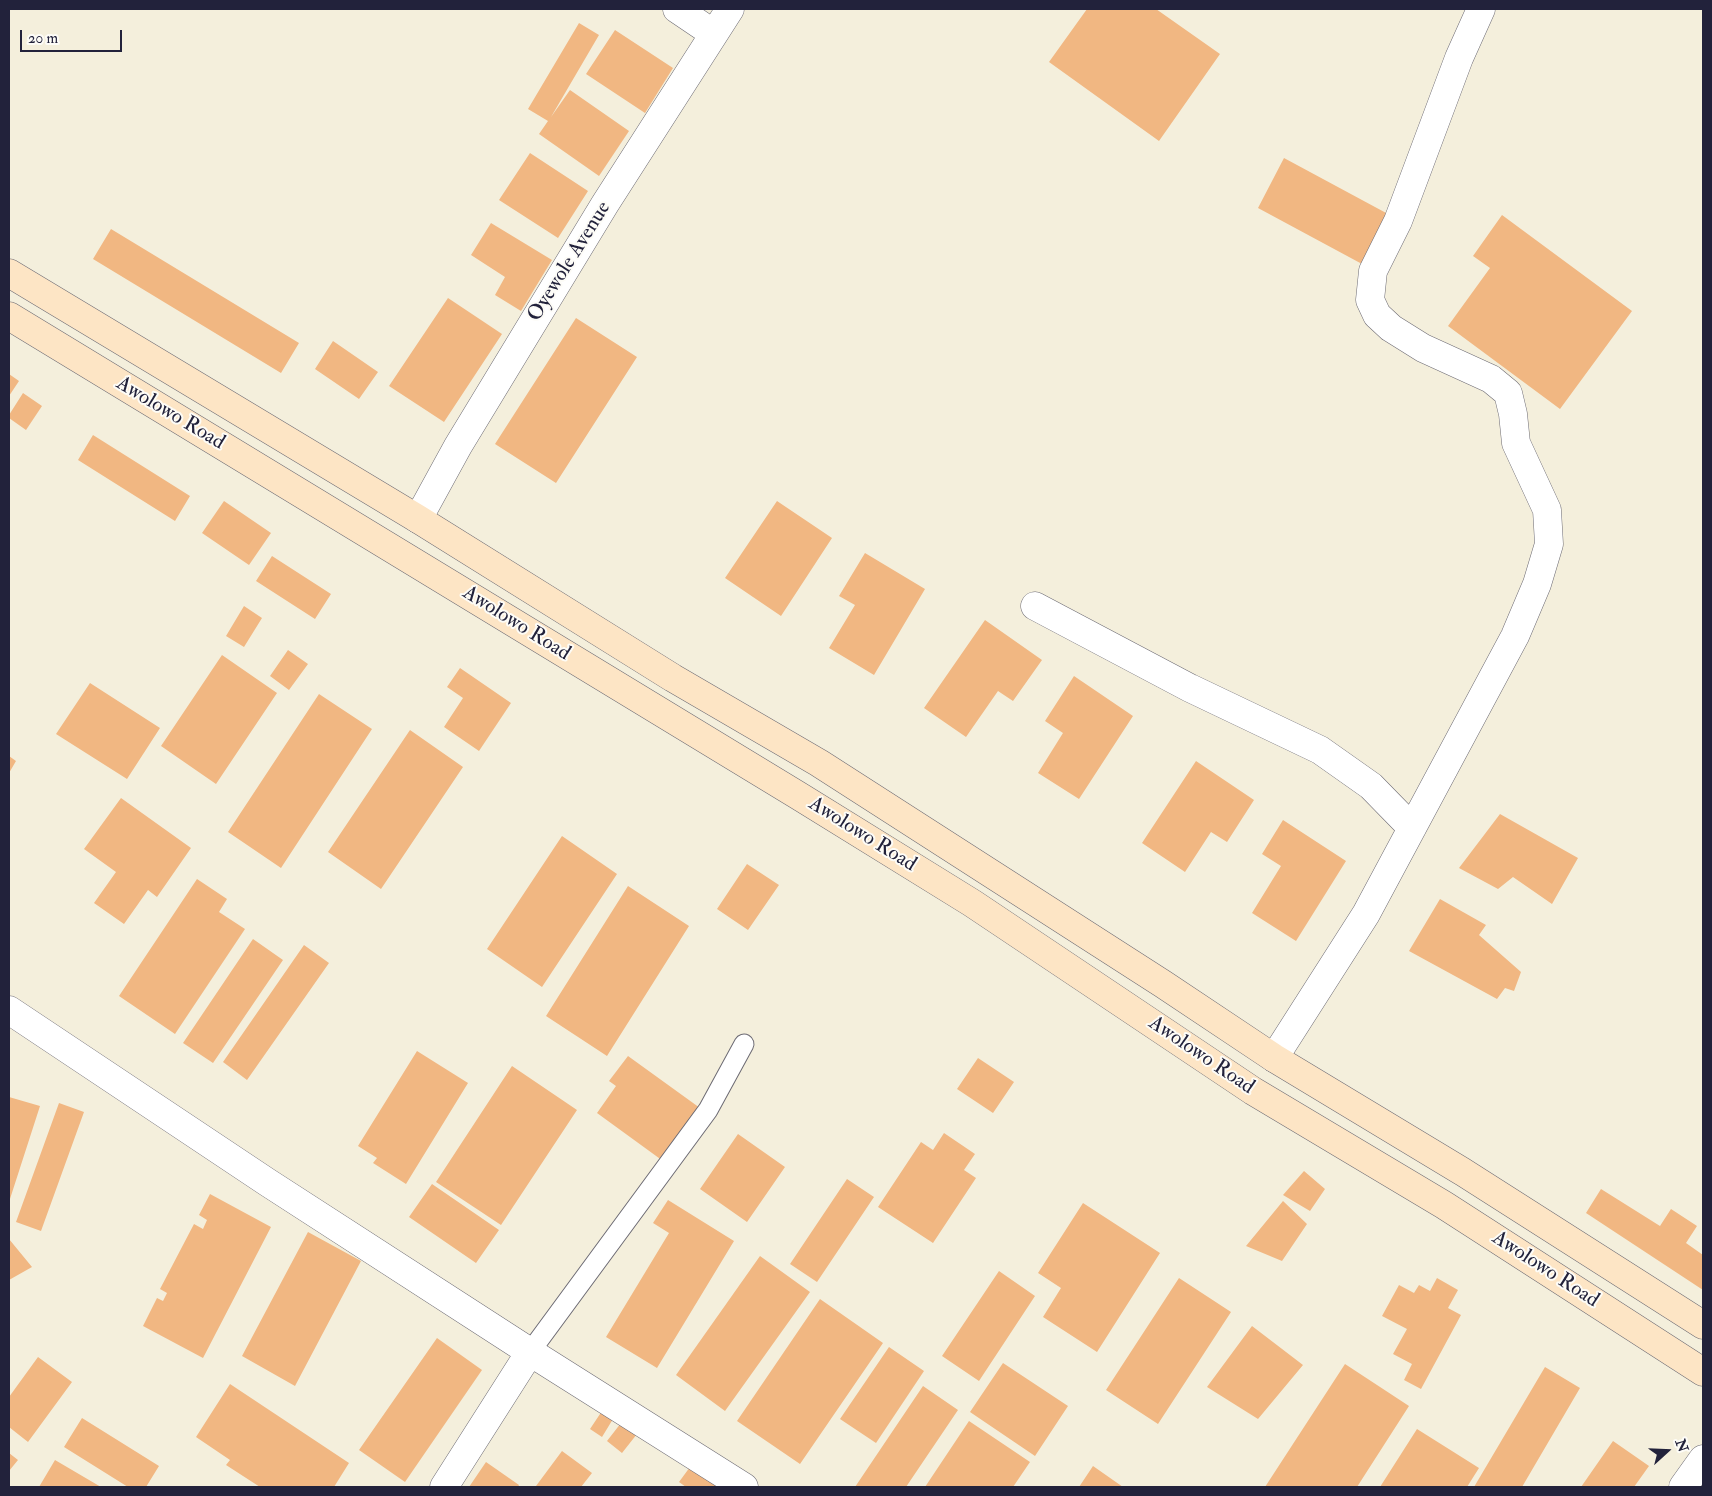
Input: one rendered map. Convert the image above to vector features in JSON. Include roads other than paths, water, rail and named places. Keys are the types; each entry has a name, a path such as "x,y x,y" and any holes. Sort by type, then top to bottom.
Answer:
{"main road":[{"name":"Awolowo Road","path":"9,273 418,519 673,678 819,764 1163,984 1274,1058 1463,1172 1703,1325"},
{"name":"Awolowo Road","path":"9,316 972,903 1253,1091 1444,1205 1703,1372"}],"street":[{"path":"677,9 714,34"},
{"name":"Oyewole Avenue","path":"418,519 458,446 605,204 730,9"},
{"path":"1274,1058 1366,914 1515,636 1537,584 1549,544 1547,510 1516,443 1513,414 1508,393 1491,379 1423,348 1391,328 1377,315 1370,300 1373,272 1398,221 1459,58 1481,9"},
{"path":"1035,606 1190,688 1320,750 1371,786 1412,828"},
{"path":"9,1010 267,1182 530,1352 744,1487"},
{"path":"444,1487 530,1352"},
{"path":"1683,1487 1703,1459"}],"lane":[{"path":"530,1352 708,1110 744,1044"}]}
